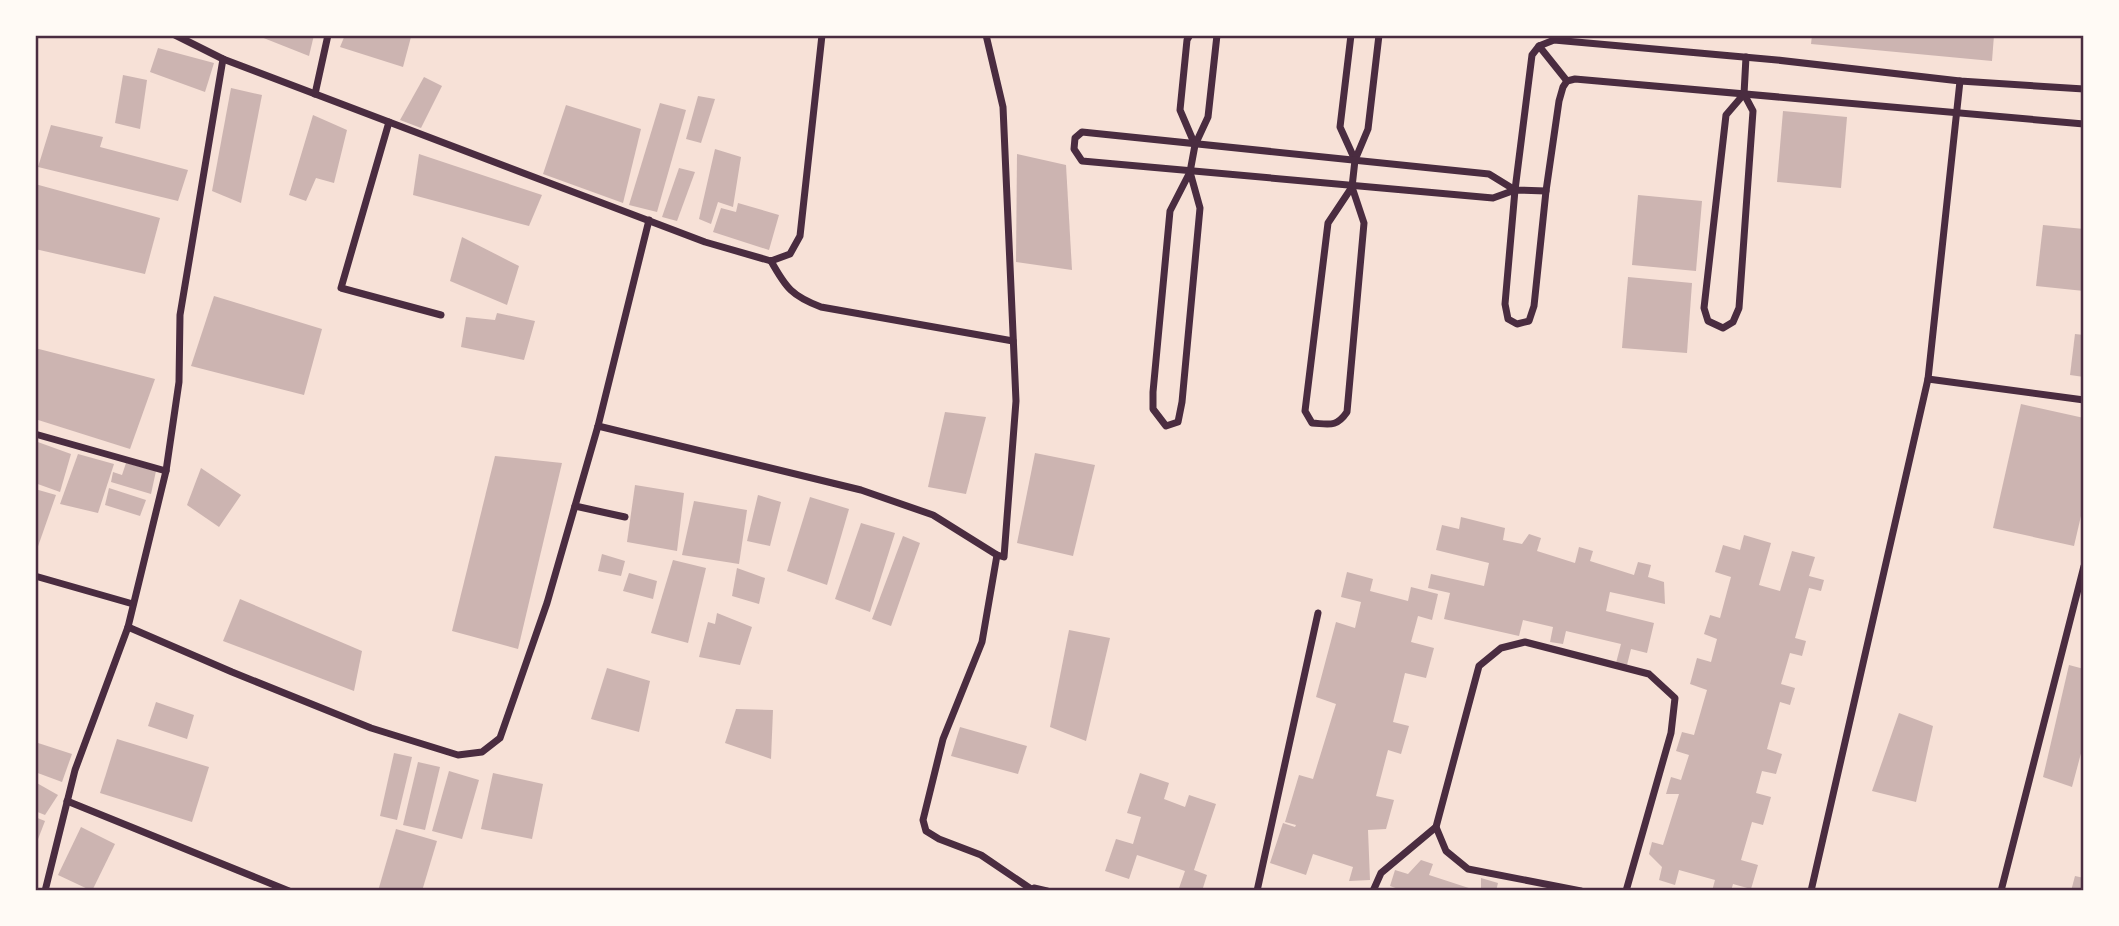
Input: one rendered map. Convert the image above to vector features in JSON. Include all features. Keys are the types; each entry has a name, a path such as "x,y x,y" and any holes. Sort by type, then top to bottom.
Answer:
{"street":[{"path":"175,35 223,59 705,242 771,261 790,254 800,236 822,35"},
{"path":"315,94 328,35"},
{"path":"598,426 861,490 933,514 1004,557 1016,401 1003,107 986,35"},
{"path":"1190,35 1187,40 1180,110 1195,145"},
{"path":"1190,172 1200,208 1182,401 1178,422 1167,426 1153,409 1153,392 1170,211 1190,172 1195,145 1209,117 1217,35"},
{"path":"1351,35 1340,127 1355,160"},
{"path":"1352,187 1328,223 1304,411 1312,423 1340,422 1347,412 1364,223 1352,187 1355,160 1368,129 1379,35"},
{"path":"2084,89 1960,81 1746,57 1554,40 1539,46 1532,55 1515,190 1505,304 1508,319 1517,324 1529,321 1534,306 1559,101 1567,81 1574,79 2084,124"},
{"path":"1539,46 1567,81"},
{"path":"1744,94 1726,115 1704,308 1708,321 1723,328 1733,322 1739,308 1754,111 1744,94 1746,57"},
{"path":"35,886 43,891 75,770 128,626 166,471 178,382 180,315 223,59"},
{"path":"1811,891 1928,379 1960,81"},
{"path":"389,122 341,288 440,315"},
{"path":"1515,190 1489,174 1082,132 1075,138 1074,149 1082,160 1493,198 1515,190 1546,191"},
{"path":"128,626 232,672 371,728 458,755 482,752 500,738 547,603 575,506 598,426 649,220"},
{"path":"771,261 785,286 800,299 821,307 1013,341"},
{"path":"1928,379 2084,400"},
{"path":"35,434 166,471"},
{"path":"575,506 625,517"},
{"path":"997,555 982,642 943,739 923,820 926,831 939,839 981,855 1034,890 1047,891"},
{"path":"2000,891 2084,565"},
{"path":"35,576 133,604"},
{"path":"1256,891 1318,613"},
{"path":"1373,891 1381,873 1436,827 1479,666 1500,648 1525,642 1649,674 1675,698 1671,733 1626,891"},
{"path":"68,801 289,891"},
{"path":"1436,827 1446,850 1468,869 1581,891"}],"building":[{"path":"256,35 314,35 309,56"},
{"path":"345,35 411,37 403,67 340,47"},
{"path":"1812,35 1994,35 1992,61 1811,44"},
{"path":"158,48 214,63 205,92 150,72"},
{"path":"123,75 147,80 140,129 115,123"},
{"path":"424,77 442,86 421,128 400,120"},
{"path":"231,88 262,95 241,203 212,191"},
{"path":"698,96 715,99 701,143 686,139"},
{"path":"660,103 686,110 657,212 629,205"},
{"path":"566,105 641,129 623,203 543,174"},
{"path":"1783,111 1847,117 1841,188 1777,182"},
{"path":"313,115 347,130 334,183 316,178 306,201 289,195"},
{"path":"51,125 103,137 100,147 188,170 178,201 38,167"},
{"path":"715,149 741,157 733,207 718,202 711,224 699,219"},
{"path":"419,154 542,195 529,226 413,195"},
{"path":"1017,154 1066,165 1072,270 1016,262"},
{"path":"679,168 695,172 677,221 662,217"},
{"path":"35,184 160,218 145,274 35,249"},
{"path":"1638,195 1702,201 1696,271 1632,265"},
{"path":"738,203 779,215 769,250 713,232 721,208 736,212"},
{"path":"2043,225 2084,229 2084,291 2036,286"},
{"path":"462,237 519,266 507,305 450,281"},
{"path":"1628,277 1692,283 1687,353 1622,348"},
{"path":"214,296 322,329 304,395 191,366"},
{"path":"497,313 535,321 524,360 461,347 466,317 495,320"},
{"path":"2075,334 2084,335 2084,377 2070,375"},
{"path":"35,348 155,379 130,449 35,419"},
{"path":"2021,404 2084,418 2084,503 2074,546 1993,528"},
{"path":"945,412 986,417 966,494 928,487"},
{"path":"35,441 71,454 60,492 35,483"},
{"path":"1035,453 1095,465 1073,556 1017,543"},
{"path":"78,454 114,464 98,513 60,504"},
{"path":"495,456 562,463 518,649 452,631"},
{"path":"126,463 156,471 151,494 111,482 113,472 122,475"},
{"path":"201,468 241,495 219,527 187,505"},
{"path":"635,485 684,493 677,551 627,542"},
{"path":"109,488 146,500 140,516 105,505"},
{"path":"35,489 56,495 35,555"},
{"path":"758,495 781,502 770,546 747,541"},
{"path":"810,497 849,509 827,585 787,571"},
{"path":"694,501 747,510 739,564 682,555"},
{"path":"1461,517 1505,528 1503,540 1522,544 1529,534 1541,538 1537,551 1575,563 1579,547 1593,551 1590,561 1634,575 1638,562 1651,565 1648,577 1664,582 1665,604 1610,592 1606,611 1654,623 1647,653 1631,649 1627,665 1616,663 1621,644 1566,631 1563,644 1550,642 1553,627 1523,620 1519,636 1444,619 1450,593 1428,588 1431,574 1484,586 1489,563 1436,550 1442,525 1459,529"},
{"path":"861,523 895,533 870,612 835,599"},
{"path":"1744,535 1771,543 1759,585 1780,591 1792,551 1815,557 1809,576 1824,580 1821,591 1809,588 1795,638 1806,641 1802,656 1790,653 1781,684 1795,688 1790,705 1780,702 1767,749 1782,754 1776,774 1762,771 1756,793 1771,797 1763,825 1752,822 1741,860 1758,865 1751,889 1733,884 1731,891 1712,891 1715,880 1679,870 1675,885 1659,880 1662,867 1649,854 1652,842 1663,845 1679,794 1666,794 1671,777 1681,780 1689,755 1676,751 1682,732 1694,735 1707,690 1690,684 1697,658 1711,662 1717,639 1704,634 1710,615 1720,618 1731,577 1715,572 1723,545 1740,550"},
{"path":"903,536 920,543 891,626 872,619"},
{"path":"602,554 625,561 621,576 598,571"},
{"path":"673,560 706,568 688,643 651,633"},
{"path":"737,568 765,578 759,604 732,596"},
{"path":"1347,572 1373,579 1370,591 1408,601 1411,587 1438,594 1432,620 1418,616 1411,642 1434,648 1426,678 1405,673 1393,722 1409,726 1401,754 1388,750 1376,796 1394,800 1386,829 1368,830 1370,880 1349,881 1353,867 1313,854 1306,875 1270,863 1283,823 1295,827 1296,825 1285,822 1299,775 1313,779 1336,704 1316,697 1336,622 1355,628 1361,602 1341,597"},
{"path":"629,573 657,581 653,599 623,591"},
{"path":"240,599 362,651 354,691 223,641"},
{"path":"717,613 752,627 740,665 699,657 708,622 715,624"},
{"path":"1069,630 1110,638 1086,741 1050,727"},
{"path":"2069,665 2084,669 2084,742 2072,787 2043,777"},
{"path":"607,668 650,681 639,732 591,719"},
{"path":"156,702 194,715 187,739 148,726"},
{"path":"736,709 773,710 771,759 725,743"},
{"path":"1899,713 1933,726 1916,802 1872,791"},
{"path":"960,727 1027,746 1018,774 951,756"},
{"path":"117,739 209,767 192,822 100,793"},
{"path":"35,742 72,754 62,782 35,772"},
{"path":"394,753 412,757 397,820 380,816"},
{"path":"418,762 440,767 425,830 403,825"},
{"path":"449,771 479,780 462,839 432,831"},
{"path":"493,773 543,784 532,839 481,829"},
{"path":"1140,773 1169,783 1164,799 1185,807 1189,795 1216,804 1194,870 1207,875 1202,891 1178,891 1185,871 1137,855 1129,879 1105,871 1116,839 1133,844 1141,817 1127,813"},
{"path":"35,782 58,795 45,815 35,811"},
{"path":"35,817 45,821 35,847"},
{"path":"81,827 115,844 92,891 58,875"},
{"path":"396,829 437,841 422,891 378,891"},
{"path":"1421,860 1433,864 1429,875 1478,891 1404,891 1390,886 1395,870 1408,874"},
{"path":"2075,876 2084,878 2084,891 2071,891"},
{"path":"1481,878 1498,883 1496,891 1481,891"}]}
